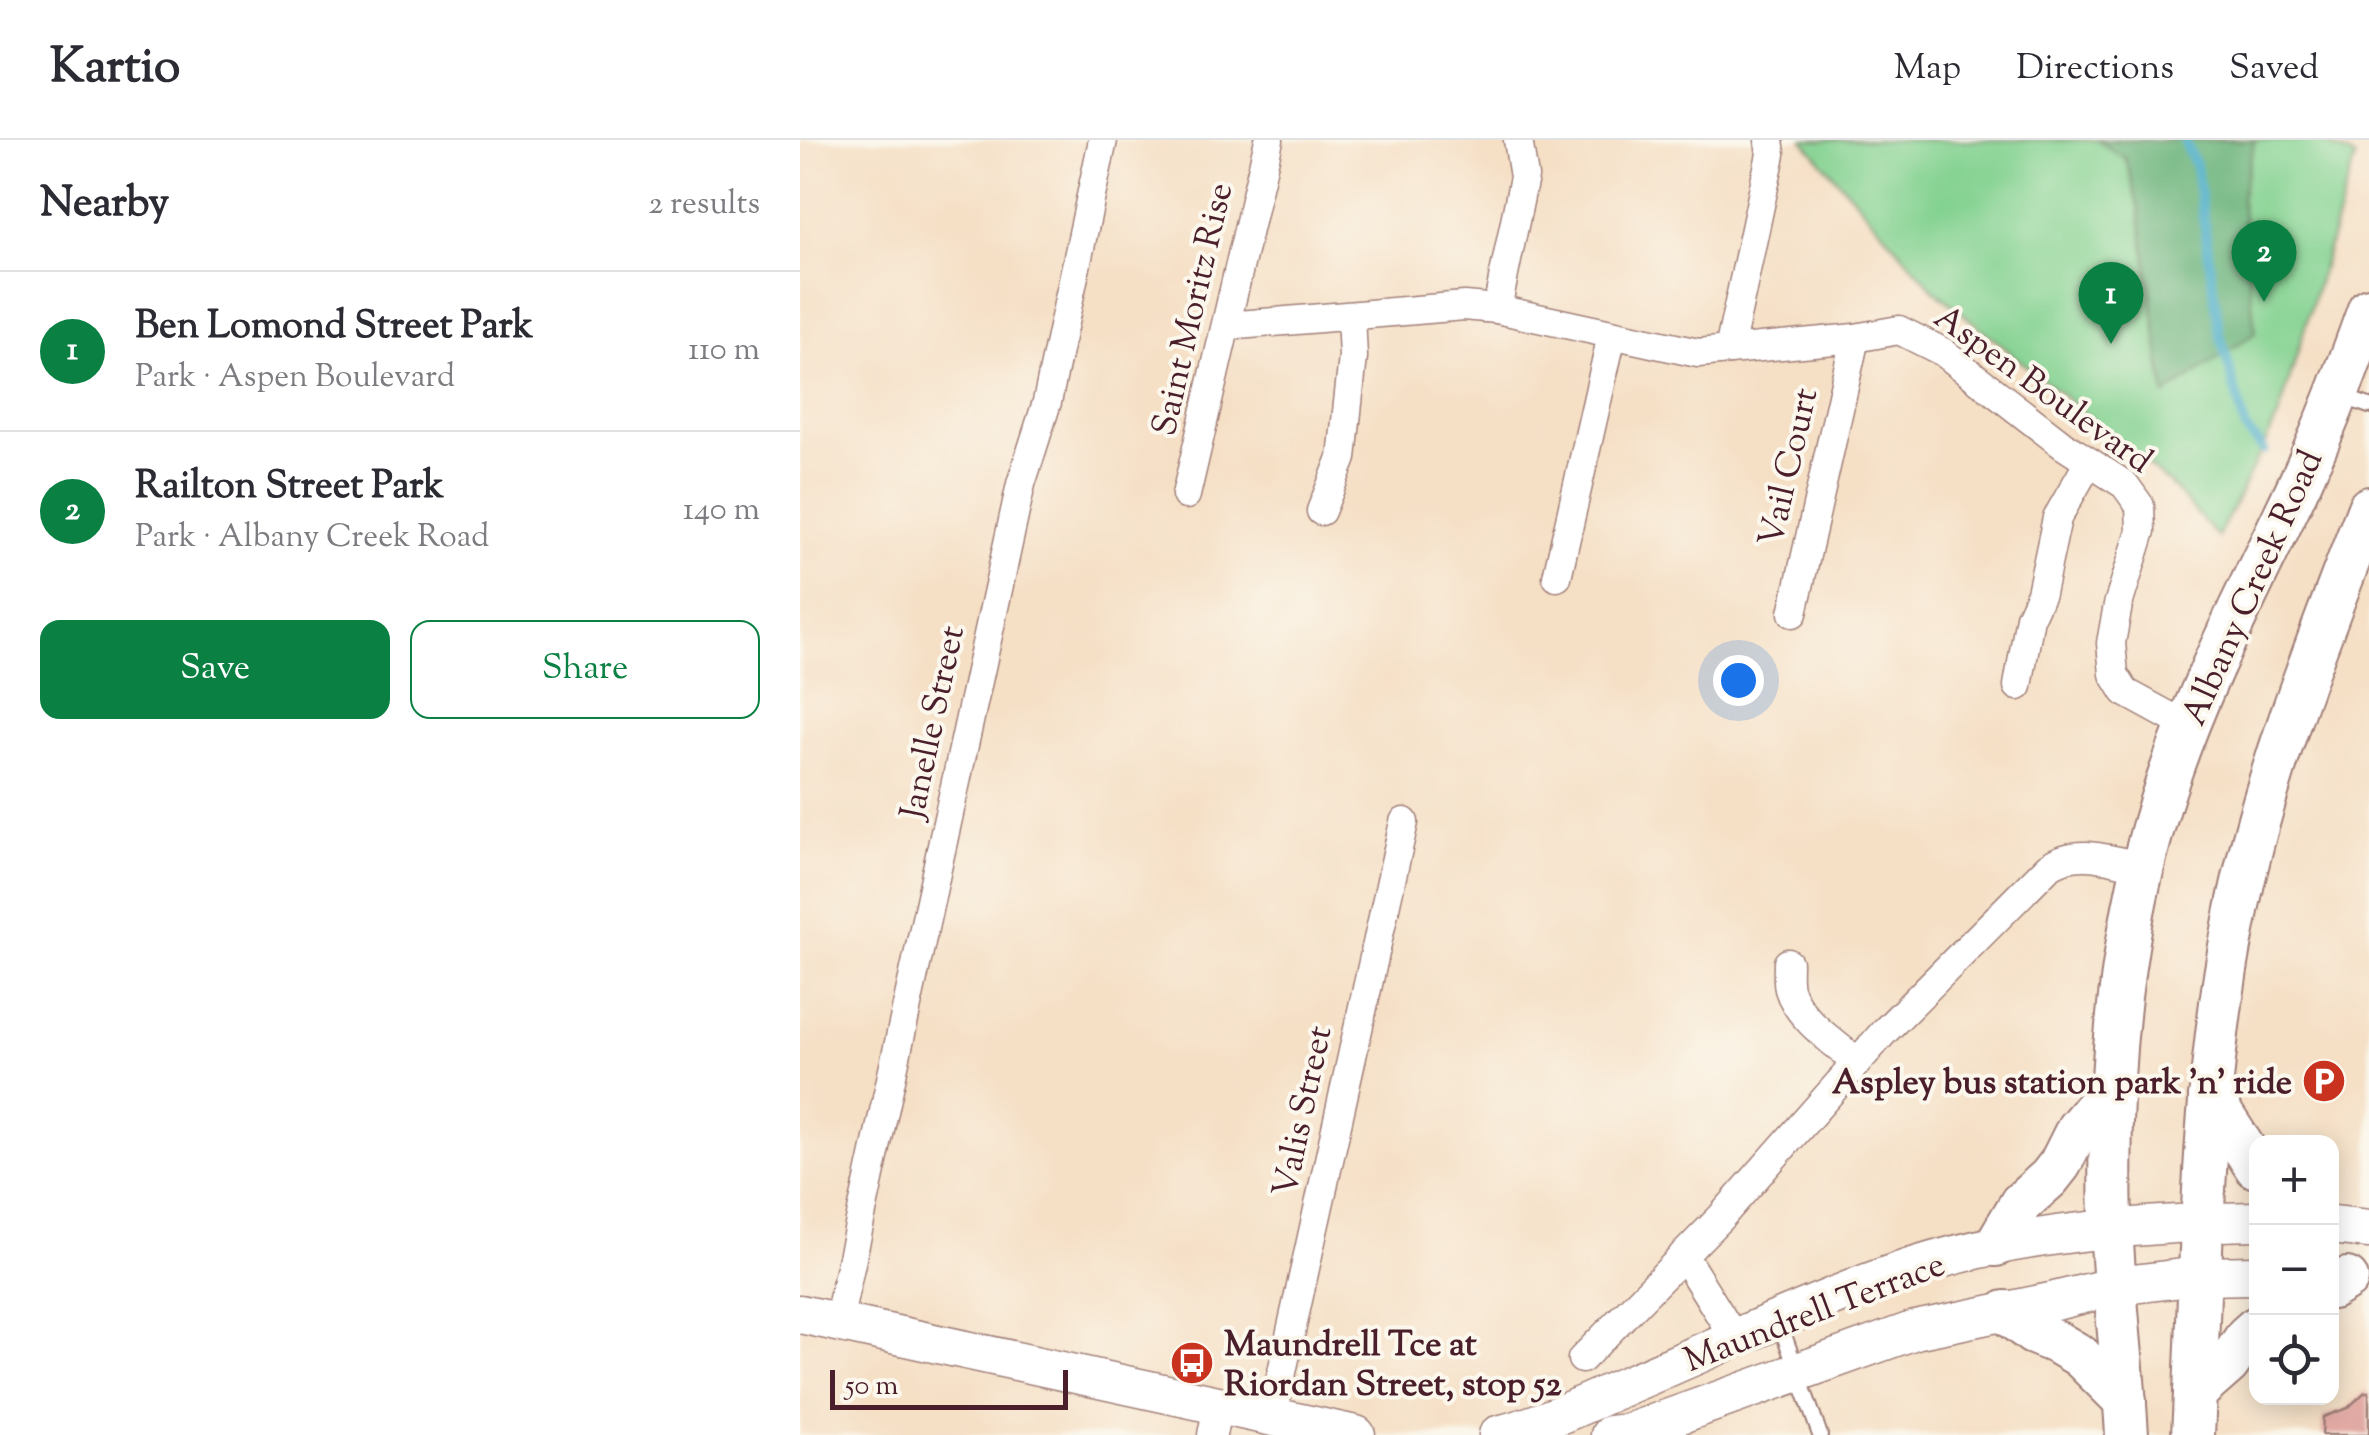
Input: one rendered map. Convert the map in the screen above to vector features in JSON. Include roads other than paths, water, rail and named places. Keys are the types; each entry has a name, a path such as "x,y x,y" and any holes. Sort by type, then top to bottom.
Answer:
{"main road":[{"name":"Albany Creek Road","path":"2126,1418 2112,1228 2111,1089 2119,1006 2143,868 2160,802 2218,652 2302,476 2354,384 2369,309"},
{"path":"2193,1435 2200,1222 2227,959 2262,802 2330,604 2368,514"},
{"path":"1996,1246 2021,1203 2049,1178 2078,1128 2111,1089"},
{"path":"2210,1096 2249,1156"},
{"name":"Maundrell Terrace","path":"1498,1435 1553,1417 1913,1266 2059,1234 2249,1220"},
{"path":"2339,1226 2369,1229"},
{"name":"Maundrell Terrace","path":"1621,1434 1915,1330 2116,1286 2199,1276 2249,1275"},
{"path":"2005,1312 2033,1333 2080,1356 2126,1418"},
{"path":"800,1314 1215,1420 1272,1416 1356,1435"},
{"path":"2195,1393 2228,1364 2249,1334"}],"street":[{"name":"Janelle Street","path":"838,1322 1022,484 1047,402 1102,140"},
{"name":"Saint Moritz Rise","path":"1186,494 1269,140"},
{"path":"1497,309 1524,177 1518,140"},
{"path":"1729,350 1770,154 1769,140"},
{"name":"Aspen Boulevard","path":"1226,326 1464,306 1497,309 1698,353 1899,330 1943,352 2063,445 2125,485 2140,506 2141,530 2111,643 2114,674 2125,692 2187,726"},
{"path":"1322,511 1342,458 1353,357 1351,316"},
{"path":"1558,576 1612,335"},
{"name":"Vail Court","path":"1793,613 1855,338"},
{"path":"2018,686 2030,617 2041,593 2057,518 2089,462"},
{"name":"Valis Street","path":"1272,1416 1404,822"},
{"path":"1582,1359 1721,1217 1857,1062 2054,862 2084,855 2143,868"},
{"path":"1788,964 1788,986 1796,1004 1857,1062"},
{"path":"1684,1255 1735,1339"}],"lane":[{"path":"1779,1320 1820,1435"}],"waterway":[{"path":"2184,140 2196,167 2220,334 2246,430 2264,450"}],"place":[{"name":"Railton Street Park","path":"2264,302"},
{"name":"Ben Lomond Street Park","path":"2111,344"},
{"name":"Aspley bus station park 'n' ride","path":"2324,1081"},
{"name":"Maundrell Tce at Riordan Street, stop 52","path":"1192,1363"}]}
